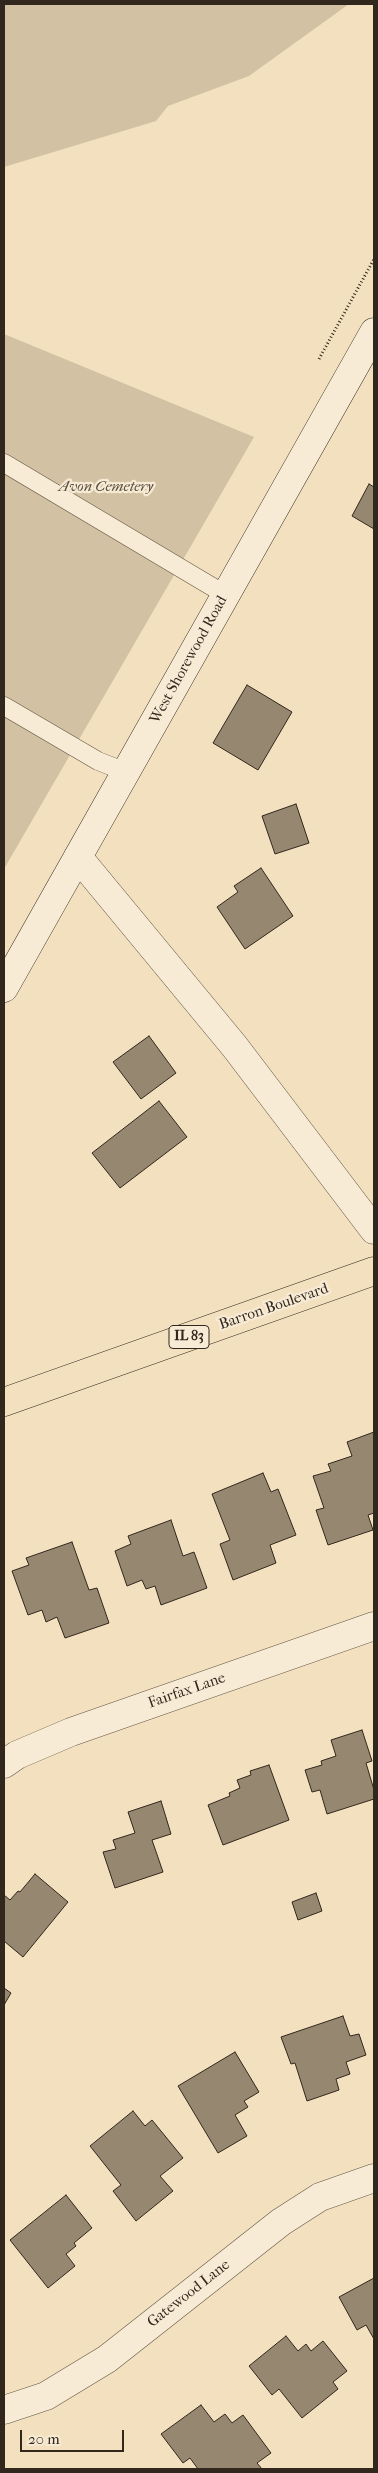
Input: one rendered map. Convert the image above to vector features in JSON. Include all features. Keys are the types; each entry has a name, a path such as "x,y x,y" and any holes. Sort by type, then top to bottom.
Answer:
{"main road":[{"name":"Barron Boulevard","path":"4,1402 374,1272"}],"street":[{"name":"West Shorewood Road","path":"4,988 374,332"},
{"path":"78,856 235,1048 374,1230"},
{"name":"Fairfax Lane","path":"4,1764 16,1755 71,1732 374,1626"},
{"name":"Gatewood Lane","path":"4,2410 46,2396 107,2359 281,2222 312,2202 374,2178"}],"lane":[{"path":"4,463 226,595"},
{"path":"4,706 98,761 126,772"}],"green space":[{"path":"4,4 349,4 249,76 168,106 156,121 4,167"},
{"name":"Avon Cemetery","path":"4,334 254,437 4,869"}],"building":[{"path":"369,484 374,487 374,529 352,516"},
{"path":"247,685 292,712 258,770 213,743"},
{"path":"296,804 309,843 275,854 262,816"},
{"path":"261,868 293,916 245,949 217,907 238,892 234,886"},
{"path":"149,1036 176,1073 141,1099 113,1062"},
{"path":"159,1101 187,1137 120,1188 92,1153"},
{"path":"374,1432 374,1513 368,1515 373,1530 328,1545 316,1510 324,1508 313,1476 331,1471 328,1464 352,1456 347,1442"},
{"path":"263,1473 271,1492 278,1489 296,1535 270,1545 276,1563 233,1580 220,1544 230,1540 212,1494"},
{"path":"171,1520 183,1556 194,1552 207,1588 161,1605 155,1586 146,1589 142,1580 127,1586 115,1551 131,1544 128,1536"},
{"path":"72,1542 89,1590 97,1588 109,1623 65,1638 57,1617 46,1622 42,1610 28,1615 12,1571 29,1565 26,1558"},
{"path":"362,1730 372,1761 366,1763 374,1790 374,1799 327,1814 320,1790 312,1792 305,1770 322,1765 321,1761 336,1756 331,1740"},
{"path":"269,1765 289,1820 223,1845 208,1805 230,1796 229,1793 240,1788 237,1780 251,1775 250,1771"},
{"path":"161,1801 171,1834 152,1840 163,1872 115,1888 103,1852 116,1849 113,1840 135,1833 128,1812"},
{"path":"35,1874 68,1902 23,1957 4,1941 4,1895 10,1900 18,1891 20,1892"},
{"path":"316,1893 322,1911 298,1920 292,1902"},
{"path":"4,1988 11,1993 4,2005"},
{"path":"343,2016 350,2036 359,2034 366,2055 346,2062 350,2074 336,2079 339,2090 307,2101 295,2063 291,2064 281,2037"},
{"path":"235,2052 259,2092 244,2101 248,2107 235,2115 247,2136 218,2153 178,2086"},
{"path":"133,2111 145,2126 152,2120 183,2158 160,2176 173,2191 136,2221 113,2191 121,2185 90,2146"},
{"path":"66,2195 92,2228 74,2243 76,2246 66,2254 75,2266 48,2288 10,2240"},
{"path":"374,2278 374,2339 366,2325 357,2330 339,2297"},
{"path":"286,2336 298,2351 306,2344 311,2351 323,2341 347,2371 333,2382 338,2389 302,2418 279,2389 272,2395 249,2366"},
{"path":"201,2405 214,2422 225,2414 232,2423 243,2415 271,2453 257,2463 262,2469 198,2469 190,2458 183,2463 161,2434"}]}
